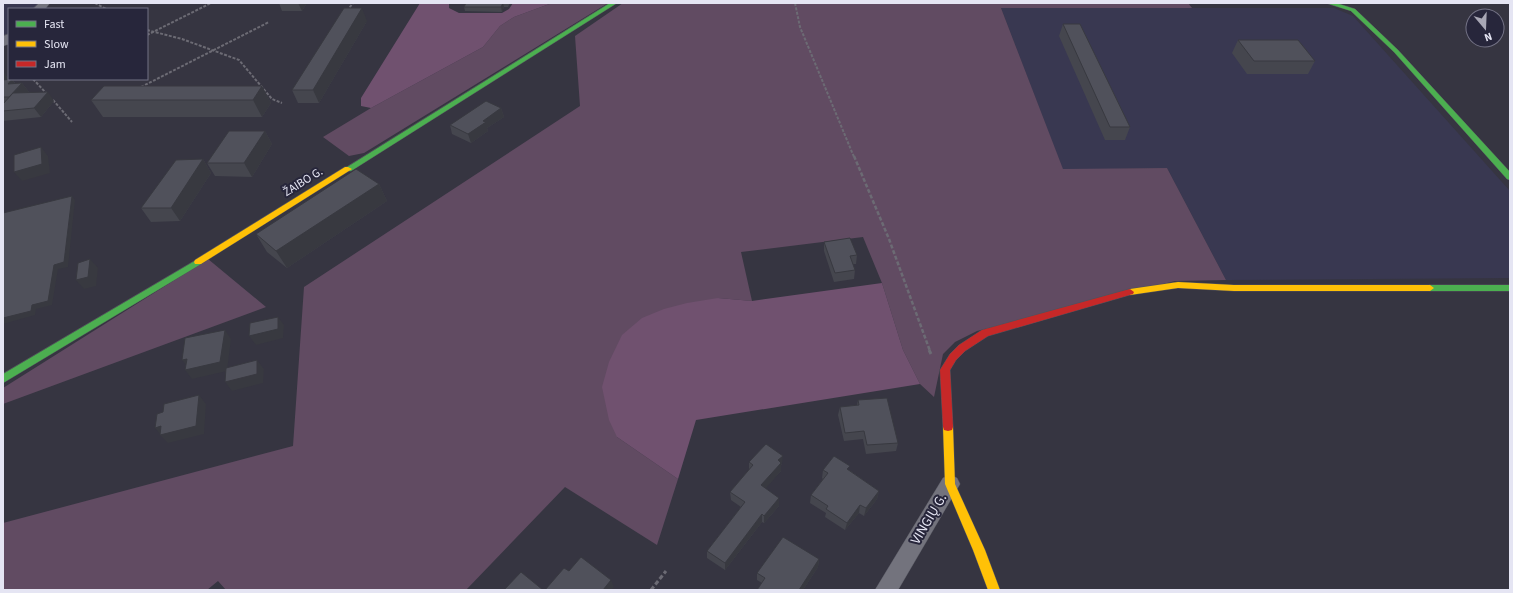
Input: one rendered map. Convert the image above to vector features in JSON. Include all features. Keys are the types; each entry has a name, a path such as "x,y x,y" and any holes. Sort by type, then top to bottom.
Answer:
{"street":[{"name":"ŽAIBO G.","path":"3,379 227,244 614,3"},
{"path":"1329,3 1353,10 1390,46 1510,176"},
{"path":"950,484 945,370 952,356 985,333 1138,290 1178,285 1234,288 1510,288"},
{"name":"VINGIŲ G.","path":"886,590 950,484"},
{"name":"VINGIŲ G.","path":"950,484 979,550 994,590"}],"path":[{"path":"95,3 104,8"},
{"path":"148,34 211,3"},
{"path":"344,14 353,3"},
{"path":"795,3 800,27 889,238 924,338 935,362 945,370"},
{"path":"137,89 269,22"},
{"path":"148,30 239,60 272,99 282,104"},
{"path":"34,80 72,122"},
{"path":"651,590 666,571"}],"shaded area":[{"path":"3,3 41,3 35,8 8,8 8,33 3,38"},
{"path":"420,3 449,3 449,8 459,13 502,13 509,9 513,3 552,3 514,17 500,26 483,47 371,108 361,106 361,98"},
{"path":"552,3 608,3 364,153 349,156 323,137 371,108 483,47 500,26 514,17"},
{"path":"623,3 1188,3 1192,8 1001,8 1063,169 1167,168 1226,280 1175,281 977,331 955,342 943,354 934,397 920,384 903,350 882,283 863,237 741,252 752,301 718,298 617,437 678,479 657,545 565,487 466,590 226,590 218,581 207,590 3,590 3,523 293,446 304,287 580,106 575,36"},
{"path":"1001,8 1334,8 1353,16 1510,191 1510,278 1226,280 1167,168 1063,170"},
{"path":"208,259 266,307 3,404 3,388"},
{"path":"882,283 903,350 920,384 696,420 678,479 617,437 609,420 602,387 609,362 622,335 642,318 664,309 687,303 718,298 752,301"}],"building":[{"path":"466,3 503,3 501,7 464,7"},
{"path":"344,8 362,8 313,90 292,90"},
{"path":"1063,24 1080,24 1130,127 1110,127"},
{"path":"1238,40 1298,40 1315,61 1254,61"},
{"path":"3,80 11,80 8,84 22,83 9,97 3,97"},
{"path":"104,86 262,86 253,100 91,100"},
{"path":"48,92 34,108 3,111 3,104 13,93"},
{"path":"486,101 501,108 483,121 486,122 468,134 450,125"},
{"path":"229,131 265,131 244,163 207,163"},
{"path":"41,147 42,164 14,172 14,155"},
{"path":"203,159 171,208 141,208 176,160"},
{"path":"356,169 379,184 276,251 256,234"},
{"path":"72,196 64,262 54,265 48,301 32,305 31,311 3,318 3,213"},
{"path":"850,238 857,255 850,256 855,270 835,273 824,242"},
{"path":"90,259 88,277 76,280 78,263"},
{"path":"278,317 278,329 249,336 250,323"},
{"path":"225,330 220,362 185,370 187,359 182,360 185,338"},
{"path":"257,360 257,374 225,382 226,368"},
{"path":"199,395 196,426 160,435 161,426 155,428 157,414 163,412 164,404"},
{"path":"887,398 898,443 867,445 864,431 845,433 840,407 859,405 858,400"},
{"path":"766,444 783,456 778,460 781,463 761,485 779,498 764,516 762,514 725,563 707,551 745,502 730,492 753,465 749,462"},
{"path":"834,456 850,466 847,469 879,491 866,508 860,505 847,523 826,509 828,506 811,495 828,473 823,470"},
{"path":"783,537 819,559 799,590 757,590 765,578 757,573"},
{"path":"581,557 611,580 603,590 545,590 564,568 569,571"},
{"path":"521,572 543,590 504,590"}],"traffic: fast":[{"path":"348,169 614,3"},
{"path":"1329,3 1353,10 1396,51 1510,177"},
{"path":"3,379 198,262"},
{"path":"1430,288 1510,288"}],"traffic: slow":[{"path":"198,262 348,169"},
{"path":"1130,292 1178,285 1234,288 1430,288"},
{"path":"948,427 950,484 979,550 994,590"}],"traffic: jam":[{"path":"948,427 945,370 953,357 962,348 985,333 1130,292"}]}
